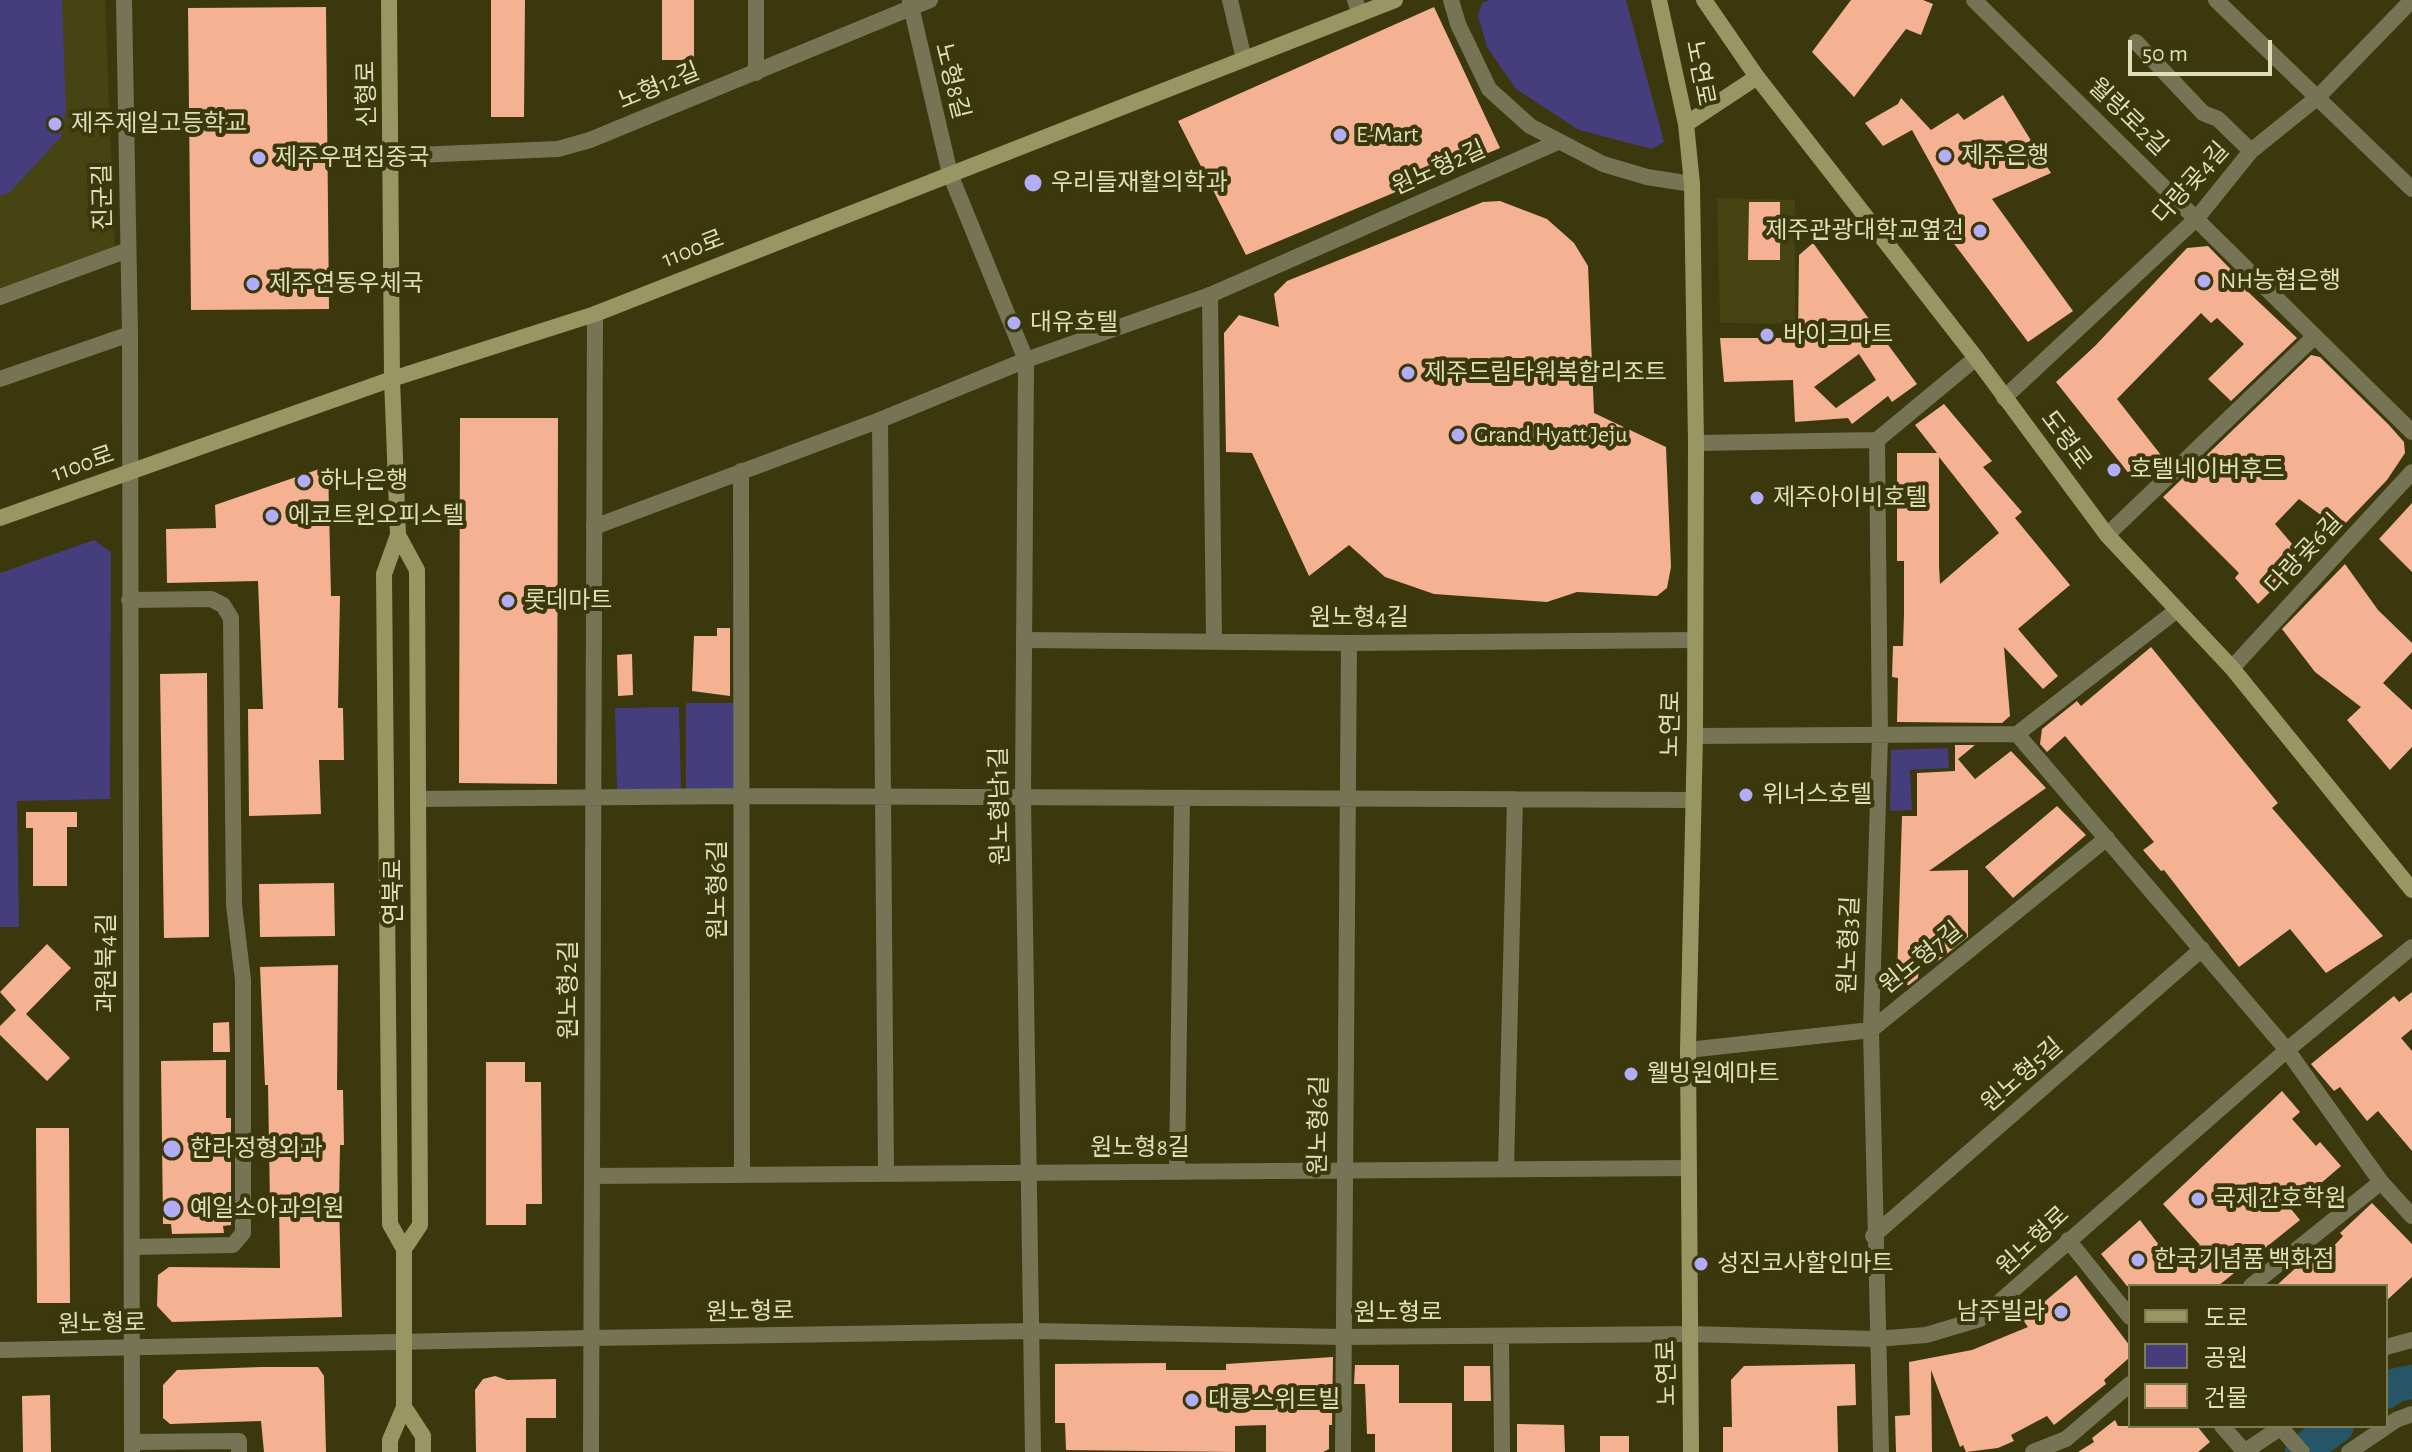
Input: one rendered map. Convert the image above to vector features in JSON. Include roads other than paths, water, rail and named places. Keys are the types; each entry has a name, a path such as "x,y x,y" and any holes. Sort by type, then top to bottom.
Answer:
{"main road":[{"name":"신형로","path":"389,0 392,379"},
{"name":"1100로","path":"0,518 392,379 595,314 1244,59 1357,7 1395,0"},
{"name":"노연로","path":"1659,0 1686,124 1692,184 1696,443 1695,736 1688,1050 1691,1452"},
{"name":"도령로","path":"1709,5 1757,77 1976,358 2107,535 2232,668 2412,890"},
{"path":"1686,124 1757,77"},
{"name":"연북로","path":"390,1452 390,1440 404,1407 404,1249 390,1224 384,574 398,535 392,379"},
{"name":"연북로","path":"398,535 417,570 420,1225 404,1249"},
{"name":"연북로","path":"404,1407 423,1436 423,1452"}],"street":[{"name":"진군길","path":"124,0 130,334 129,474"},
{"path":"756,0 756,73"},
{"name":"노형12길","path":"392,156 558,149 590,140 756,73 909,5 930,0"},
{"path":"1230,0 1244,59"},
{"path":"1451,0 1458,24 1489,89 1530,126 1615,168 1692,184"},
{"name":"월랑로2길","path":"1974,0 2412,432"},
{"path":"2216,0 2412,189"},
{"name":"다랑곶4길","path":"2004,398 2197,218 2251,151 2318,97 2412,0"},
{"name":"노형8길","path":"909,5 950,174"},
{"path":"2136,42 2203,113 2218,119 2251,151"},
{"name":"원노형2길","path":"594,527 880,420 1026,360 1210,295 1558,142"},
{"name":"원노형남1길","path":"950,174 1026,360 1023,797 1033,1452"},
{"name":"진군길","path":"0,297 128,250"},
{"path":"1210,295 1214,640"},
{"name":"원노형2길","path":"591,1452 595,314"},
{"path":"0,379 130,334"},
{"path":"2107,535 2314,337"},
{"path":"1696,443 1877,440 1976,358"},
{"path":"880,420 886,1174"},
{"name":"원노형3길","path":"1877,440 1880,736 1871,1030 1873,1236 1881,1452"},
{"path":"741,471 742,796"},
{"name":"다랑곶6길","path":"2232,668 2412,472"},
{"name":"과원북4길","path":"129,474 132,1447"},
{"path":"129,600 211,599 223,605 231,618 234,905 243,980 243,1233 233,1245 133,1247"},
{"path":"1695,736 2017,734 2177,610"},
{"name":"원노형4길","path":"1024,640 1349,643 1695,640"},
{"name":"원노형6길","path":"1343,1452 1349,643"},
{"path":"2017,734 2287,1050 2381,1182 2412,1216"},
{"path":"418,799 593,800 742,796 1692,800"},
{"name":"원노형6길","path":"742,796 742,1175"},
{"path":"1177,1172 1182,798"},
{"path":"1506,1169 1515,799"},
{"name":"원노형7길","path":"1871,1030 2107,838"},
{"name":"원노형로","path":"0,1350 404,1340 1033,1331 1342,1337 1690,1334 1876,1339 1926,1335 1980,1319 2010,1296 2068,1240 2287,1050 2412,947"},
{"name":"원노형5길","path":"1873,1236 2202,949"},
{"path":"1688,1050 1871,1030"},
{"name":"원노형8길","path":"592,1176 1689,1168"},
{"path":"2254,1284 2381,1182"},
{"path":"2068,1240 2128,1315"},
{"path":"1501,1337 1502,1452"},
{"path":"2388,1346 2412,1340"},
{"path":"2033,1452 2066,1439 2128,1386"},
{"path":"2388,1425 2412,1414"},
{"path":"2224,1428 2245,1452 2290,1437"},
{"path":"2349,1452 2384,1428"},
{"path":"132,1447 239,1441 239,1452"}],"waterway":[{"path":"2388,1391 2396,1385 2412,1382"},
{"path":"2302,1452 2334,1428"}],"place":[{"name":"제주제일고등학교","path":"55,124"},
{"name":"E-Mart","path":"1340,135"},
{"name":"제주은행","path":"1945,156"},
{"name":"제주우편집중국","path":"259,158"},
{"name":"우리들재활의학과","path":"1033,183"},
{"name":"제주관광대학교옆건","path":"1980,231"},
{"name":"NH농협은행","path":"2204,281"},
{"name":"제주연동우체국","path":"253,284"},
{"name":"대유호텔","path":"1014,323"},
{"name":"바이크마트","path":"1767,335"},
{"name":"제주드림타워복합리조트","path":"1408,373"},
{"name":"Grand Hyatt Jeju","path":"1458,435"},
{"name":"호텔네이버후드","path":"2114,470"},
{"name":"하나은행","path":"304,481"},
{"name":"제주아이비호텔","path":"1757,498"},
{"name":"에코트윈오피스텔","path":"272,516"},
{"name":"롯데마트","path":"508,601"},
{"name":"위너스호텔","path":"1746,795"},
{"name":"웰빙원예마트","path":"1631,1074"},
{"name":"한라정형외과","path":"172,1149"},
{"name":"국제간호학원","path":"2198,1199"},
{"name":"예일소아과의원","path":"172,1209"},
{"name":"한국기념품 백화점","path":"2138,1260"},
{"name":"성진코사할인마트","path":"1701,1264"},
{"name":"남주빌라","path":"2061,1312"},
{"name":"대륭스위트빌","path":"1192,1400"}]}
